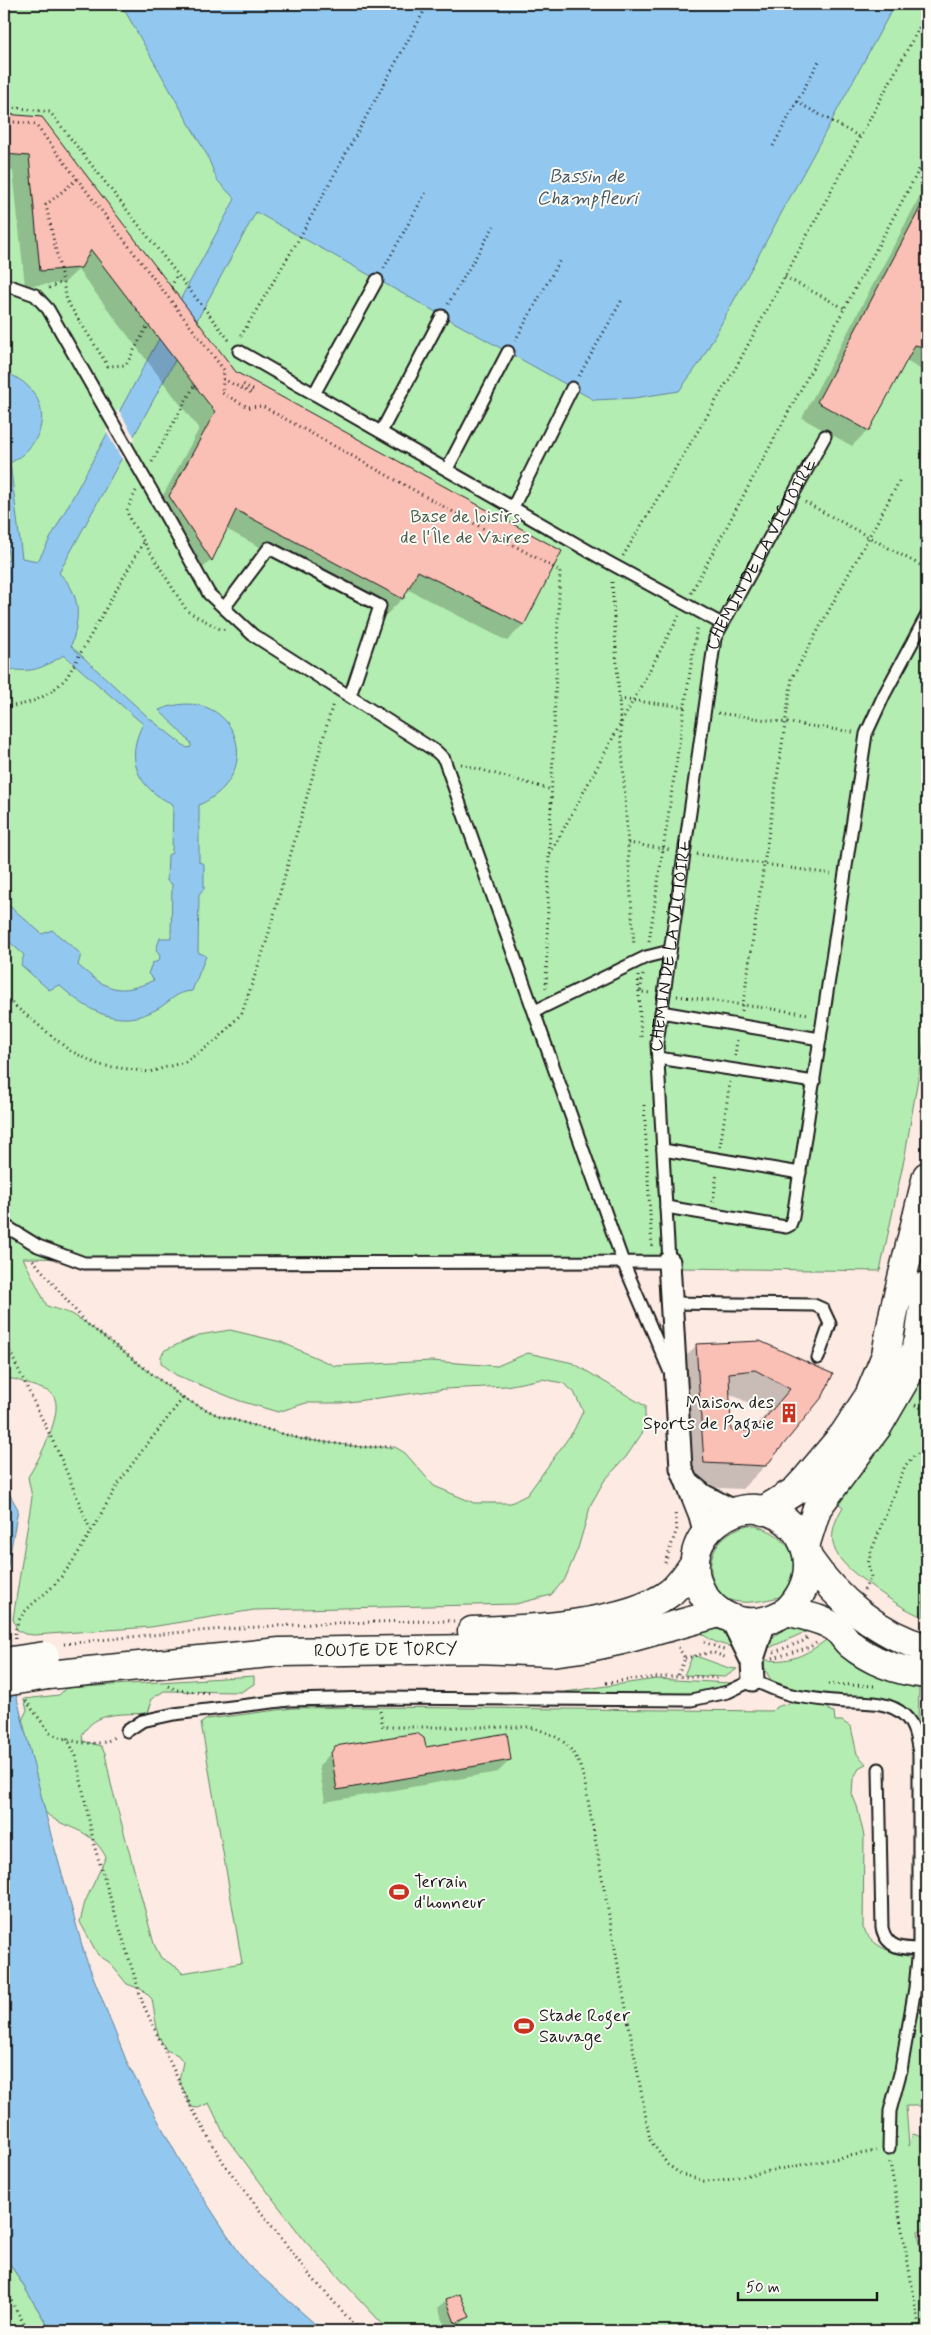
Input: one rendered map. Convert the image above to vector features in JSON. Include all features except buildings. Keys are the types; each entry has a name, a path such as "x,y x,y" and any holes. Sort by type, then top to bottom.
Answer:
{"main road":[{"path":"763,1510 795,1491 807,1478 856,1417 876,1382 886,1355 894,1312 927,1176"},
{"path":"776,1616 798,1601 805,1588 808,1573 807,1552 817,1508 878,1426 907,1376 919,1340 927,1284"},
{"path":"924,1634 891,1633 851,1605 829,1586 789,1523 763,1510 736,1512 718,1521 705,1536 698,1550 696,1562 698,1585 711,1605 725,1616 744,1623 776,1616 824,1621 834,1627 860,1652 883,1665 925,1681"},
{"name":"ROUTE DE TORCY","path":"52,1658 189,1641 283,1636 506,1630 565,1625 621,1613 659,1598 683,1580 696,1562"},
{"name":"ROUTE DE TORCY","path":"52,1658 478,1649 552,1652 622,1640 725,1616"},
{"path":"10,1653 52,1658"},
{"path":"4,1682 52,1658"}],"street":[{"name":"CHEMIN DE LA VICTOIRE","path":"669,1262 681,1468 700,1516 705,1536"},
{"path":"686,1482 703,1495 736,1512"},
{"path":"725,1616 753,1671"},
{"path":"753,1671 776,1616"}],"lane":[{"path":"314,394 377,280"},
{"path":"4,284 35,295 48,309 209,594 253,635 437,752 444,759 540,1008 623,1262 676,1386"},
{"path":"381,432 442,316"},
{"path":"239,351 722,624"},
{"path":"447,469 508,352"},
{"path":"513,507 572,388"},
{"name":"CHEMIN DE LA VICTOIRE","path":"669,1262 657,1043 703,710 715,638 825,436"},
{"path":"224,608 269,548 380,606 350,696"},
{"path":"666,1207 786,1227 790,1225 800,1173 866,734 884,695 927,615"},
{"path":"540,1008 646,957 670,951"},
{"path":"661,1012 820,1039"},
{"path":"658,1058 814,1082"},
{"path":"662,1150 800,1173"},
{"path":"4,1225 38,1246 84,1263 669,1262"},
{"path":"671,1303 814,1305 823,1309 830,1324 818,1358"},
{"path":"127,1731 142,1721 208,1710 289,1700 378,1698 691,1700 728,1692 753,1671 779,1692 836,1702 878,1704 893,1708 904,1714 916,1736 919,1754 923,1949 901,2070 890,2111 889,2148"},
{"path":"879,1769 882,1928 884,1937 892,1946 923,1949"}],"path":[{"path":"239,351 235,346 300,237 428,4"},
{"path":"773,146 819,61"},
{"path":"797,102 860,137"},
{"path":"4,106 50,112 217,327"},
{"path":"549,856 927,155"},
{"path":"78,178 46,205 67,300 108,366 126,364 148,325"},
{"path":"377,280 428,190"},
{"path":"442,316 494,226"},
{"path":"508,352 560,260"},
{"path":"171,287 177,275"},
{"path":"785,277 844,308"},
{"path":"572,388 623,298"},
{"path":"223,379 251,394 253,390 241,383"},
{"path":"151,464 194,386"},
{"path":"711,1215 792,678 900,478"},
{"path":"138,489 127,510 130,518 187,610 222,630 239,622"},
{"path":"793,495 927,569"},
{"path":"4,707 23,705 43,698 57,689 67,677 144,541"},
{"path":"540,1008 549,856 560,571"},
{"path":"700,611 640,992 824,1016"},
{"path":"4,997 70,1050 99,1066 150,1072 185,1062 217,1040 242,1013 251,987 269,934 338,688"},
{"path":"620,699 866,734"},
{"path":"444,759 552,790"},
{"path":"628,843 844,876"},
{"path":"29,1256 86,1323 183,1398 217,1415 301,1439 361,1447 395,1447"},
{"path":"4,1343 60,1456 90,1530"},
{"path":"10,1653 14,1636 24,1611 54,1585 76,1559 90,1530 122,1479 183,1398"},
{"path":"862,1592 872,1577 868,1564 871,1552 906,1466 913,1456 927,1448"},
{"path":"661,1568 672,1547 678,1522 675,1511 680,1506"},
{"path":"857,1587 869,1596"},
{"path":"924,1634 927,1590"},
{"path":"52,1658 192,1630 256,1626 464,1621"},
{"path":"685,1658 712,1652 732,1659 753,1671 810,1647 821,1639"},
{"path":"678,1643 685,1658 678,1675"},
{"path":"603,1684 655,1676"},
{"path":"916,1736 922,1731 925,1681"},
{"path":"378,1698 383,1727 530,1727 548,1732 559,1738 576,1756 585,1784 648,2131 657,2153 668,2165 694,2179 721,2180 889,2148 920,2331"},
{"path":"24,1699 50,1733 91,1743 111,1740 118,1732 127,1731"},
{"path":"67,1738 76,1756 94,1845 143,2004 191,2107 225,2165 307,2272 360,2331"},
{"path":"4,2288 28,2331"}],"green space":[{"name":"Base de loisirs de l'Île de Vaires","path":"4,4 927,4 927,1025 905,1155 880,1271 23,1258 47,1306 72,1314 86,1323 183,1398 217,1415 301,1439 361,1447 395,1447 405,1453 434,1486 474,1503 511,1503 527,1495 574,1430 583,1411 574,1392 563,1383 542,1379 506,1386 445,1389 341,1403 306,1403 278,1412 240,1401 176,1375 161,1363 161,1356 165,1350 199,1335 230,1330 281,1342 335,1366 431,1361 497,1366 528,1353 573,1363 645,1406 645,1429 626,1457 604,1481 591,1504 578,1548 565,1579 551,1595 516,1604 254,1610 151,1627 34,1635 25,1634 17,1630 13,1619 32,1497 28,1477 49,1436 56,1411 56,1401 52,1394 43,1389 19,1381 4,1379"},
{"path":"927,1335 927,1515 923,1617 902,1607 883,1594 859,1577 842,1561 833,1543 833,1533 836,1521 843,1507 832,1498"},
{"path":"748,1525 774,1533 790,1550 793,1561 793,1573 789,1585 780,1597 754,1602 734,1601 723,1597 715,1585 711,1564 712,1555 716,1547 729,1533"},
{"path":"851,1622 927,1657 909,1663 871,1643"},
{"path":"792,1624 817,1627 764,1650 774,1636"},
{"path":"712,1627 726,1632 737,1647 715,1642 697,1628"},
{"path":"830,1637 914,1678 914,1687 919,1688 918,1723 906,1709 896,1703 794,1690 781,1686 771,1680 764,1666 766,1660 776,1661 800,1656"},
{"path":"693,1655 737,1669 725,1677 684,1675"},
{"name":"Stade Roger Sauvage","path":"254,1676 254,1684 241,1692 164,1691 150,1700 151,1704 148,1713 110,1715 95,1721 82,1735 83,1741 101,1746 105,1753 111,1784 154,1944 161,1958 178,1968 182,1973 242,1963 201,1723 207,1719 293,1708 772,1711 777,1707 798,1703 827,1707 830,1711 834,1712 835,1721 842,1721 851,1727 857,1754 866,1764 860,1767 853,1779 852,1794 857,1806 864,1836 863,1928 879,1946 914,1959 927,1970 927,2106 906,2106 909,2146 913,2134 923,2137 927,2142 927,2229 918,2231 927,2288 927,2331 389,2331 305,2241 225,2136 209,2103 198,2108 191,2107 179,2080 183,2062 178,2055 166,2050 158,2035 152,1999 143,1990 127,1984 109,1962 98,1955 80,1922 85,1902 106,1857 92,1839 61,1823 45,1812 22,1720 27,1710 24,1699 59,1695 66,1688"},
{"path":"656,1679 731,1683 717,1689 702,1692 671,1695 581,1694 565,1692"},
{"path":"4,2254 51,2331 4,2331"}],"water":[{"name":"Bassin de Champfleuri","path":"121,4 895,4 701,361 679,391 634,398 594,400 256,212 59,573 72,589 77,607 76,626 71,646 149,718 187,748 191,747 191,743 159,710 185,704 207,708 223,718 234,734 237,753 234,772 221,790 199,805 199,862 204,864 204,889 199,894 198,952 206,956 192,991 178,995 159,1008 144,1015 131,1018 117,1018 93,1010 59,985 49,990 21,965 24,955 4,937 4,901 42,934 52,930 81,954 78,965 96,980 113,988 122,989 142,985 154,980 148,974 152,963 159,961 160,956 156,950 160,938 171,938 172,884 167,881 168,855 172,853 173,804 151,790 138,772 135,761 135,749 137,737 143,724 64,655 36,669 13,670 4,668 4,562 9,560 4,519 4,372 20,380 31,390 39,402 42,415 40,428 34,441 24,453 10,463 22,558 38,561 235,199 217,180 207,155"},
{"path":"4,1485 18,1509 4,1588"},
{"path":"4,1646 51,1835 85,1956 128,2065 185,2170 246,2263 323,2331 51,2331 4,2254"}],"pier":[{"path":"118,409 135,438 123,461 106,431"}],"place":[{"name":"Maison des Sports de Pagaie","path":"789,1413"},
{"name":"Terrain d'honneur","path":"399,1892"},
{"name":"Stade Roger Sauvage","path":"524,2026"}]}
